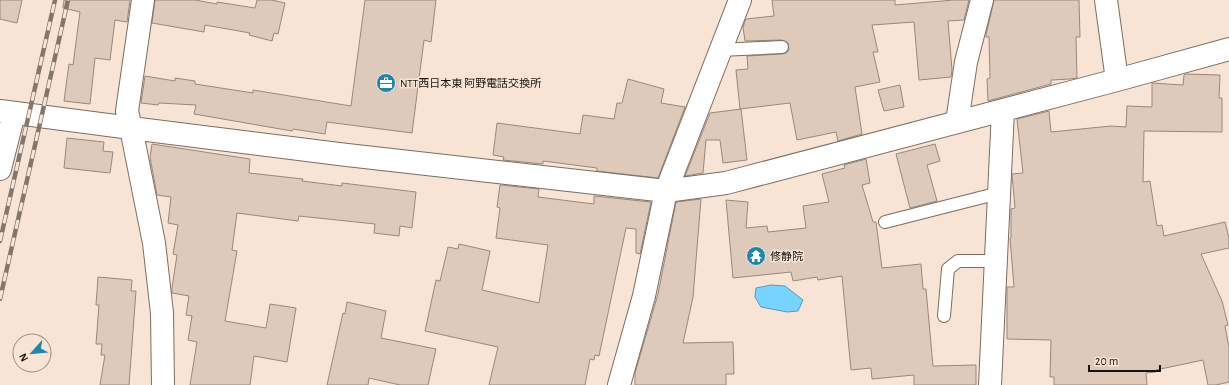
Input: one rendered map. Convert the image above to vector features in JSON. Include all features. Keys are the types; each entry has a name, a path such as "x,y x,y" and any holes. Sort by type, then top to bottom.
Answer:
{"street":[{"path":"143,0 127,111 154,243 162,313 163,385"},
{"path":"619,385 644,296 666,191 740,0"},
{"path":"956,122 966,62 982,0"},
{"path":"1106,0 1117,80"},
{"path":"0,169 7,112 346,155 666,191 726,183 1229,49"},
{"path":"990,385 1003,110"}],"lane":[{"path":"720,50 782,47"},
{"path":"885,222 999,193"},
{"path":"944,316 948,269 958,260 996,261"}],"water":[{"path":"771,285 785,286 803,300 798,311 787,312 761,307 755,297 756,288"}],"building":[{"path":"0,0 22,0 17,23 0,19"},
{"path":"64,0 130,0 127,22 115,20 110,60 95,58 90,104 64,101 69,64 73,65 80,12 63,8"},
{"path":"155,0 195,0 255,8 257,0 272,0 285,3 278,34 274,33 272,41 249,35 250,33 205,25 204,32 152,23"},
{"path":"365,0 436,0 431,42 424,40 412,133 327,122 325,134 293,129 292,131 194,114 196,105 159,103 158,105 141,103 145,76 175,81 175,78 195,81 195,84 253,93 253,90 351,106"},
{"path":"772,0 895,0 895,5 969,0 964,20 948,21 952,70 951,77 919,80 914,22 872,25 878,52 873,52 880,82 855,87 862,134 838,141 836,132 797,140 790,103 740,109 736,70 748,69 747,56 782,54 789,50 788,43 782,40 745,41 743,27 746,19 774,16"},
{"path":"994,0 1079,0 1080,37 1076,37 1077,78 1051,80 1051,84 988,101 987,79 990,78 989,37 986,37 986,35"},
{"path":"1184,75 1220,75 1219,98 1222,98 1222,132 1144,131 1143,182 1150,181 1157,226 1162,225 1164,236 1225,222 1229,238 1229,248 1201,254 1222,301 1228,325 1225,326 1229,347 1229,382 1208,385 1203,360 1156,370 1156,372 1146,373 1147,385 1054,385 1054,377 1050,377 1051,340 1007,339 1007,287 1014,287 1010,238 1011,209 1015,208 1012,174 1023,173 1017,119 1049,111 1051,132 1111,126 1126,127 1127,106 1152,107 1152,83 1183,85"},
{"path":"628,79 664,89 661,103 685,107 658,178 597,171 597,168 543,161 543,164 503,160 504,157 493,155 497,123 580,134 583,115 614,119 617,103 622,103"},
{"path":"900,85 904,107 884,111 878,90"},
{"path":"741,109 747,160 723,163 720,140 706,140 703,173 685,176 710,113"},
{"path":"67,138 104,142 103,151 113,152 110,173 64,168"},
{"path":"152,144 250,159 249,173 303,179 302,181 342,186 342,183 416,192 412,228 400,226 399,236 374,233 375,224 299,216 298,221 237,213 232,250 237,251 225,321 266,328 270,304 296,308 287,362 254,356 250,385 190,385 197,342 188,340 192,316 186,315 189,296 172,293 177,255 173,254 178,225 168,223 171,197 157,195 150,157"},
{"path":"935,144 940,161 927,165 937,201 910,208 896,154"},
{"path":"866,159 870,183 862,185 873,222 876,222 882,268 921,264 923,289 926,289 933,366 976,365 976,385 914,385 914,375 872,379 871,368 851,370 842,276 818,280 817,277 793,281 791,272 733,278 726,200 748,202 746,228 767,226 768,232 806,228 803,206 829,202 822,174 845,168 844,165"},
{"path":"500,185 539,189 538,197 594,204 594,196 651,202 640,254 636,253 636,229 626,228 599,356 595,355 594,360 590,359 585,385 489,385 498,347 425,331 436,280 440,281 448,247 458,249 459,244 490,251 482,290 539,303 548,245 496,238 500,208 497,207"},
{"path":"701,199 693,297 683,343 733,342 734,374 726,374 726,385 635,385 635,373 658,294 676,202"},
{"path":"98,277 132,280 131,291 136,291 129,385 100,385 105,355 101,355 102,344 96,344 99,305 96,305"},
{"path":"347,302 386,311 381,338 436,349 428,385 400,385 369,378 368,385 327,385 343,313 345,314"}],"railway":[{"path":"0,241 55,0"},
{"path":"0,299 68,0"}],"place":[{"name":"NTT西日本東 阿野電話交換所","path":"386,83"},
{"name":"修静院","path":"756,256"}]}
